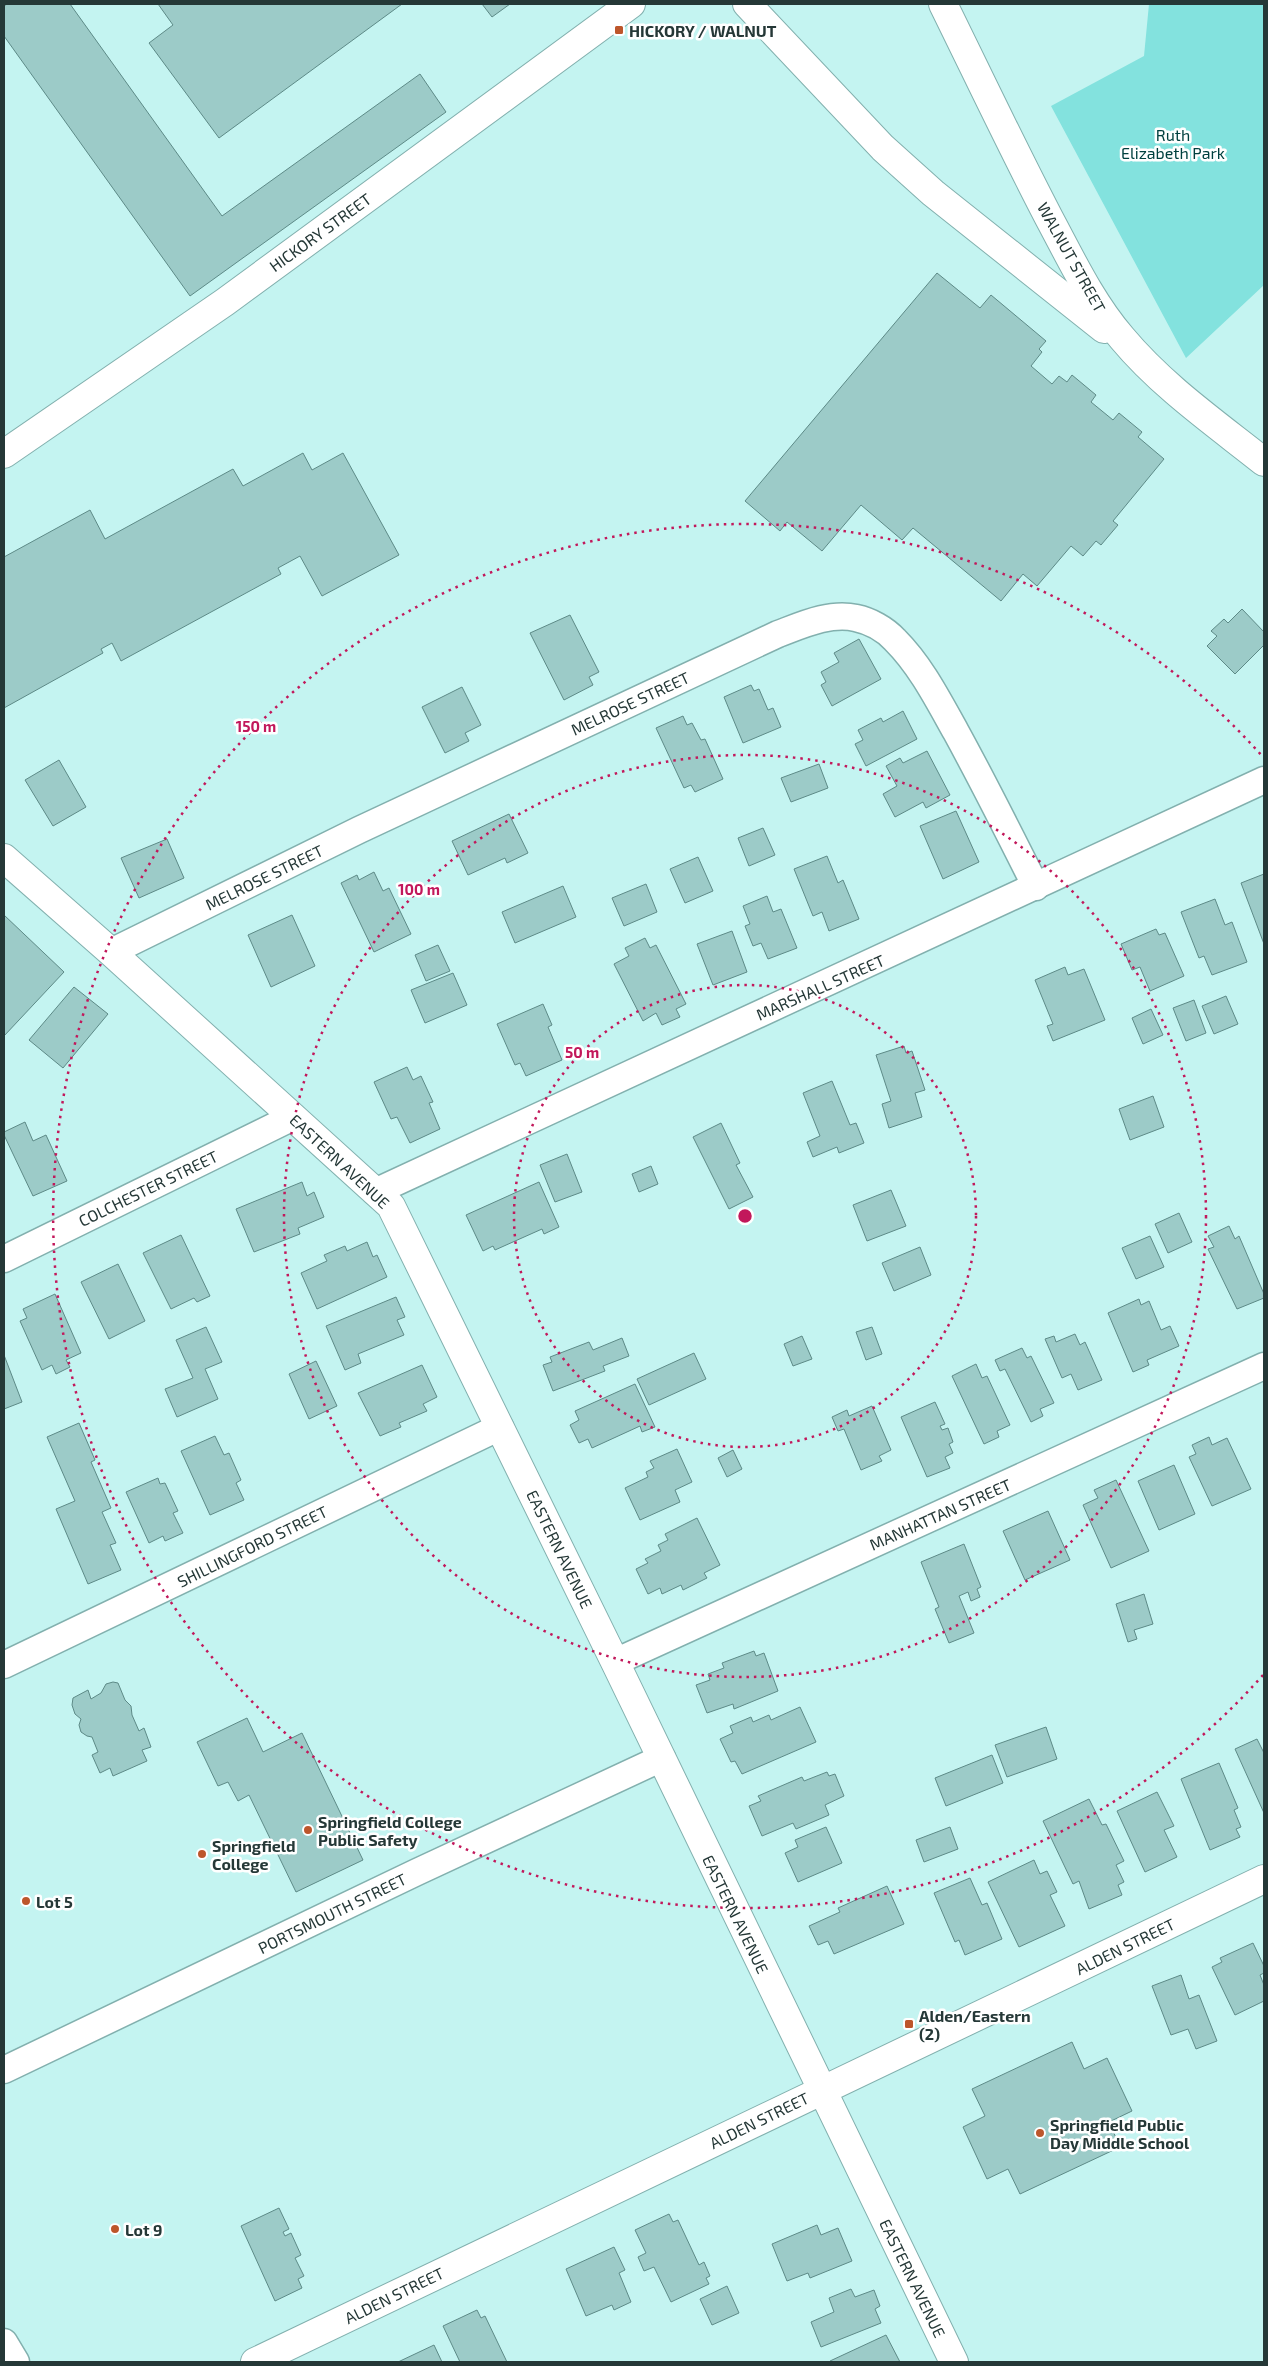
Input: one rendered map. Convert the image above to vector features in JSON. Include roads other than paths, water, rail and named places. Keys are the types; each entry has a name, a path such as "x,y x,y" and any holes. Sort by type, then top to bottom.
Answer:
{"street":[{"name":"HICKORY STREET","path":"4,454 225,302 631,4"},
{"path":"748,4 884,148 933,193 1141,358"},
{"name":"WALNUT STREET","path":"943,4 1037,193 1090,294 1105,317 1141,358 1192,406 1264,462"},
{"name":"MELROSE STREET","path":"111,952 368,826 778,634 802,625 840,617 865,620 880,628 895,639 911,658 926,679 977,771 1036,887"},
{"name":"MARSHALL STREET","path":"375,1192 1264,780"},
{"name":"EASTERN AVENUE","path":"4,860 111,952 391,1206 662,1758 954,2362"},
{"name":"COLCHESTER STREET","path":"4,1259 293,1116"},
{"name":"MANHATTAN STREET","path":"615,1662 1264,1366"},
{"name":"SHILLINGFORD STREET","path":"4,1665 500,1427"},
{"name":"PORTSMOUTH STREET","path":"4,2070 417,1872 662,1758"},
{"name":"ALDEN STREET","path":"255,2362 1264,1879"},
{"path":"4,2342 16,2362"}],"place":[{"name":"HICKORY / WALNUT","path":"619,30"},
{"name":"Springfield College Public Safety","path":"308,1830"},
{"name":"Springfield College","path":"202,1854"},
{"name":"Lot 5","path":"26,1901"},
{"name":"Alden/Eastern (2)","path":"909,2024"},
{"name":"Springfield Public Day Middle School","path":"1040,2133"},
{"name":"Lot 9","path":"115,2229"}],"park label":[{"name":"Ruth Elizabeth Park","path":"1173,143"}]}
